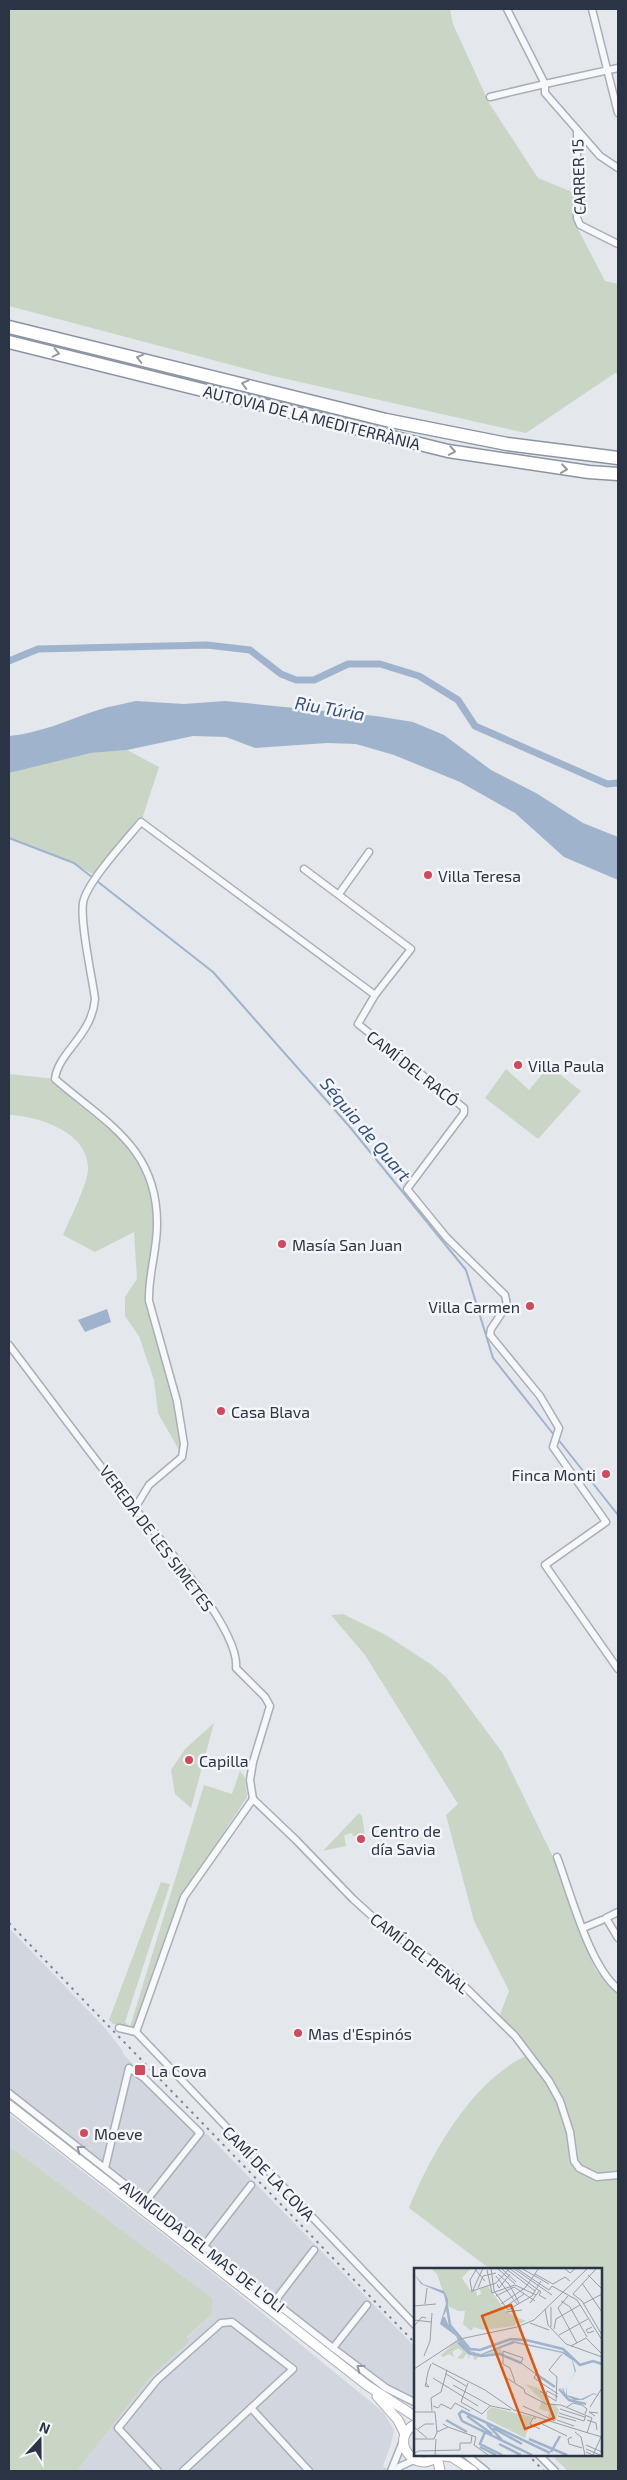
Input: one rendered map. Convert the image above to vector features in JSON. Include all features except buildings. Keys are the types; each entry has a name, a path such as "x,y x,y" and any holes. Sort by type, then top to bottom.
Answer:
{"highway":[{"name":"AUTOVIA DE LA MEDITERRÀNIA","path":"9,327 386,420 508,444 618,458"},
{"name":"AUTOVIA DE LA MEDITERRÀNIA","path":"9,342 448,451 589,472 618,474"},
{"path":"508,444 517,440 618,449"}],"main road":[{"path":"9,2105 368,2386 414,2416"},
{"path":"368,2386 398,2420 404,2437 405,2452 427,2471"},
{"path":"404,2437 414,2426"},
{"path":"417,2461 426,2462 438,2455 452,2457 470,2469"},
{"path":"438,2455 440,2471"},
{"path":"456,2455 470,2469"}],"street":[{"path":"507,9 544,84 544,93 600,156 618,168"},
{"path":"592,9 618,113"},
{"path":"490,97 618,68"},
{"name":"CARRER 15","path":"576,130 577,218 580,225 618,244"},
{"path":"135,1508 149,1485 182,1457 183,1428 164,1350 149,1301 157,1228 157,1207 152,1185 144,1165 128,1142 112,1124 55,1079 56,1069 86,1031 96,999 82,915 83,902 97,877 141,822 374,995 411,949 304,869"},
{"path":"339,894 369,852"},
{"name":"CAMÍ DEL RACÓ","path":"374,995 358,1024 464,1108 464,1113 407,1189 447,1238 505,1295 507,1305 491,1330 490,1336 540,1396 559,1428 553,1446 606,1522 545,1565 618,1669"},
{"name":"VEREDA DE LES SIMETES","path":"9,1345 194,1581 229,1640 237,1660 236,1668 265,1697 270,1706 251,1771 250,1780 253,1799"},
{"path":"119,2028 136,2032 184,1897 253,1799"},
{"name":"CAMÍ DEL PENAL","path":"253,1799 353,1899 384,1927 455,1977 515,2036 549,2081 560,2101 570,2132 574,2160 579,2168 597,2178 618,2175"},
{"path":"557,1857 590,1949 600,1968 618,1989"},
{"path":"583,1928 618,1912"},
{"path":"604,1919 618,1938"},
{"name":"CAMÍ DE LA COVA","path":"136,2032 414,2324"},
{"path":"105,2168 129,2068 144,2078 200,2132 146,2201"},
{"name":"AVINGUDA DEL MAS DE L'OLI","path":"9,2093 333,2348 386,2388 414,2402"},
{"path":"203,2247 251,2185"},
{"path":"274,2302 314,2250"},
{"path":"333,2348 367,2305"},
{"path":"158,2471 118,2428 157,2380 221,2323 226,2321 232,2322 293,2369 183,2471"},
{"name":"AVINGUDA DEL MAS DE L'OLI","path":"400,2395 414,2397"},
{"path":"251,2408 308,2471"},
{"path":"391,2471 404,2437"},
{"path":"466,2455 486,2471"},
{"path":"539,2455 555,2471"},
{"path":"396,2471 417,2461"}],"shaded area":[{"path":"9,1928 105,2028 124,2055 204,2134 207,2134 414,2346 414,2405 379,2385 120,2179 9,2097"},
{"path":"9,2114 224,2282 383,2412 394,2430 383,2466 390,2471 77,2471 150,2377 190,2341 187,2338 212,2314 212,2298 9,2146"}],"green space":[{"path":"9,9 450,9 453,24 489,103 538,178 572,192 577,227 605,281 618,284 618,374 615,373 526,433 269,375 9,306"},
{"path":"127,750 159,767 141,822 97,877 74,863 9,838 9,773 91,753"},
{"path":"549,1066 581,1091 538,1139 485,1098 506,1069 529,1090"},
{"path":"9,1074 55,1079 129,1142 152,1185 157,1207 149,1287 172,1382 184,1444 179,1450 158,1413 154,1380 139,1336 125,1316 125,1297 137,1279 134,1232 95,1252 63,1235 85,1182 88,1167 85,1154 70,1135 59,1128 33,1118 9,1115"},
{"path":"343,1614 386,1635 432,1665 447,1678 502,1752 553,1857 581,1922 587,1950 596,1970 618,1994 618,2471 568,2471 551,2455 602,2455 602,2268 489,2268 409,2208 429,2165 456,2121 489,2082 508,2066 528,2055 549,2081 566,2119 552,2081 499,2017 509,1991 474,1921 446,1815 458,1804 365,1655 331,1615"},
{"path":"214,1723 191,1808 175,1794 171,1770 185,1749"},
{"path":"240,1771 245,1778 247,1797 184,1893 134,2029 113,2024 109,2020 161,1882 170,1884 125,2022 130,2027 204,1785 232,1794"},
{"path":"359,1813 362,1816 365,1836 353,1836 352,1833 344,1835 346,1846 323,1851"},
{"path":"9,2146 212,2298 212,2314 187,2337 190,2341 150,2377 77,2471 9,2471"}],"water":[{"path":"136,701 184,704 225,701 376,716 413,722 444,735 491,770 536,793 583,823 618,837 618,880 564,857 515,813 460,782 394,755 356,744 327,743 255,748 226,737 193,736 127,750 91,753 9,773 9,736 43,729 103,709"},
{"path":"107,1309 111,1322 85,1332 78,1320"}],"waterway":[{"path":"9,661 38,649 207,645 250,650 281,674 296,680 314,680 348,664 380,664 419,676 458,700 475,726 607,784 618,783"},
{"name":"Séquia de Quart","path":"9,838 74,863 213,972 349,1126 466,1270 493,1358 554,1435"},
{"name":"Séquia de Quart","path":"557,1438 618,1515"}],"railway":[{"path":"9,1923 414,2342"},
{"path":"528,2455 544,2471"}],"place":[{"name":"Villa Teresa","path":"428,875"},
{"name":"Villa Paula","path":"518,1065"},
{"name":"Masía San Juan","path":"282,1244"},
{"name":"Villa Carmen","path":"530,1306"},
{"name":"Casa Blava","path":"221,1411"},
{"name":"Finca Monti","path":"606,1474"},
{"name":"Capilla","path":"189,1760"},
{"name":"Centro de día Savia","path":"361,1839"},
{"name":"Mas d'Espinós","path":"298,2033"},
{"name":"La Cova","path":"140,2070"},
{"name":"Moeve","path":"84,2133"}],"water label":[{"name":"Riu Túria","path":"330,708"}]}
